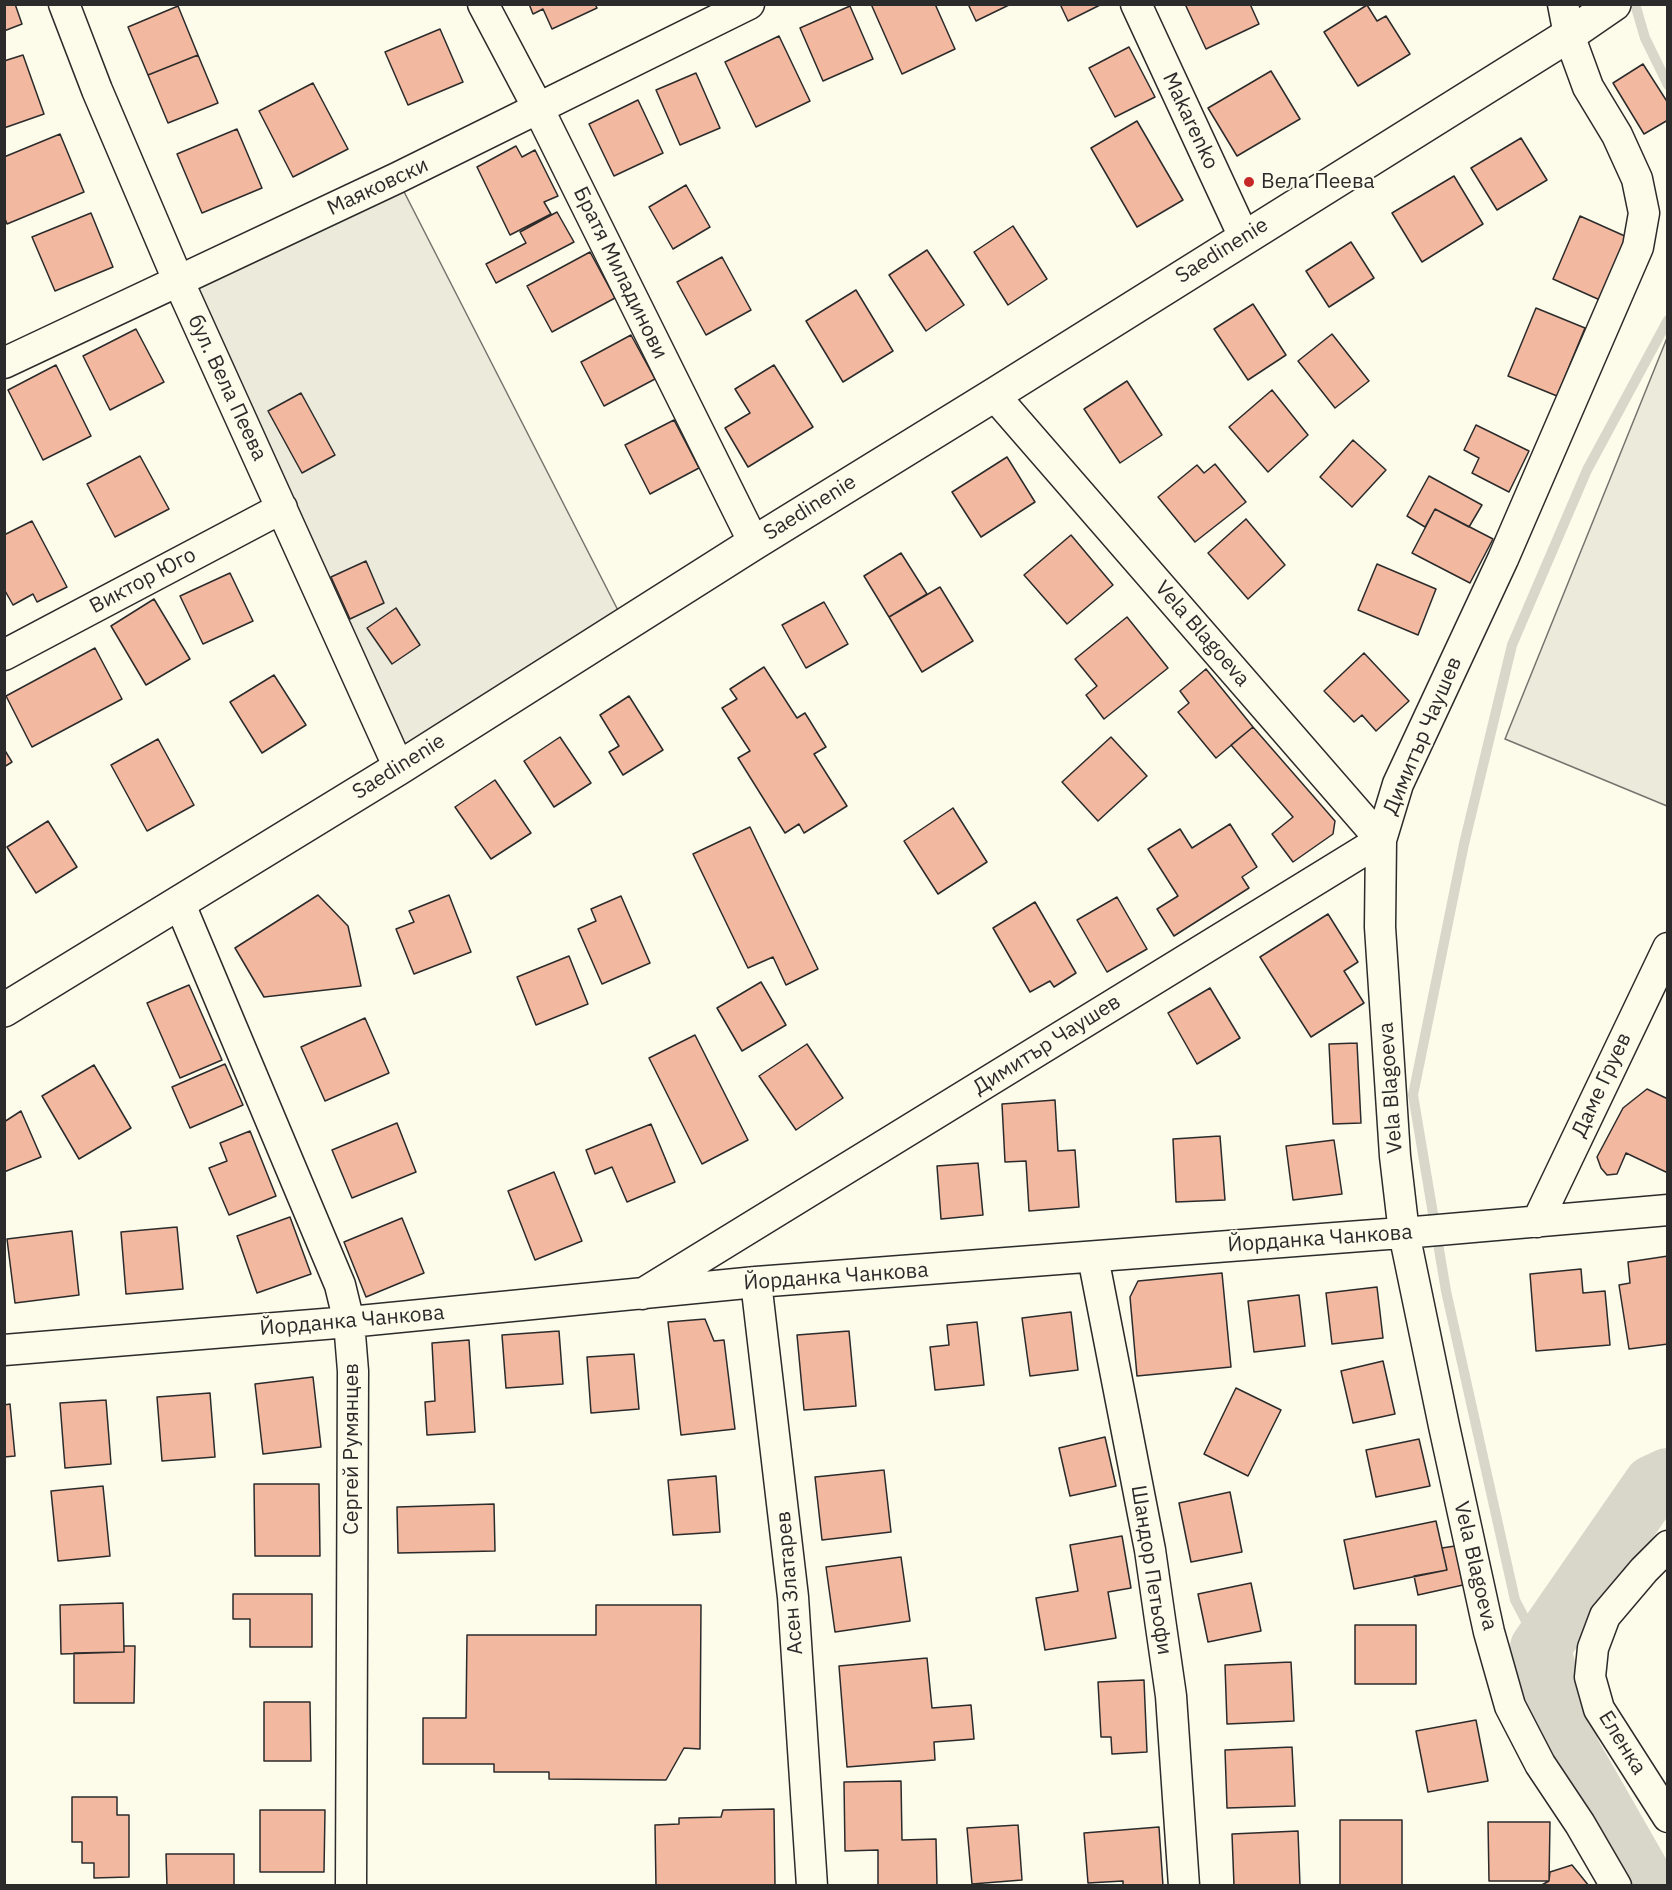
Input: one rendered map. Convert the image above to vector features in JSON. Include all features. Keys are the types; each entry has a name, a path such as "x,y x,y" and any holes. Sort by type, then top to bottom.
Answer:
{"street":[{"name":"бул. Вела Пеева","path":"64,4 97,90 178,280 399,768"},
{"name":"Братя Миладинови","path":"483,4 538,108 754,543"},
{"name":"Маяковски","path":"4,363 398,178 749,4"},
{"name":"Makarenko","path":"1136,4 1244,237"},
{"name":"Saedinenie","path":"4,1010 399,768 1244,237 1566,20 1614,5"},
{"name":"Димитър Чаушев","path":"642,1294 1381,840 1398,784 1503,559 1638,247 1644,213 1637,179 1617,135 1588,87 1566,20"},
{"name":"Vela Blagoeva","path":"994,394 1381,840 1380,927 1395,1156 1416,1232 1444,1426 1489,1632 1510,1706 1540,1764 1580,1824 1616,1886"},
{"name":"Виктор Юго","path":"4,655 282,508"},
{"name":"Сергей Румянцев","path":"178,902 340,1285 349,1322 352,1371 351,1886"},
{"name":"Даме Груев","path":"1537,1222 1668,948"},
{"name":"Йорданка Чанкова","path":"4,1350 349,1322 756,1282 1468,1228 1668,1210"},
{"name":"Шандор Петьофи","path":"1094,1257 1152,1561 1171,1696 1184,1886"},
{"name":"Асен Златарев","path":"756,1282 793,1597 812,1886"},
{"name":"Еленка","path":"1668,1546 1605,1616 1593,1648 1590,1677 1599,1709 1668,1817"}],"shaded area":[{"path":"397,178 625,624 399,768 194,316 201,269"},
{"path":"1667,338 1667,806 1505,739"}],"building":[{"path":"4,4 15,4 22,24 4,31"},
{"path":"529,4 595,4 597,8 552,29 543,9 533,14"},
{"path":"871,4 935,4 955,49 902,74"},
{"path":"968,4 1011,4 976,21"},
{"path":"1060,4 1102,4 1068,21"},
{"path":"1185,4 1250,4 1259,24 1206,49"},
{"path":"1367,5 1377,21 1386,16 1410,54 1358,86 1324,32"},
{"path":"178,6 198,55 148,75 128,27"},
{"path":"850,6 873,59 823,81 800,28"},
{"path":"440,29 463,82 408,105 385,52"},
{"path":"779,36 810,101 756,127 725,62"},
{"path":"1129,47 1155,97 1115,117 1089,68"},
{"path":"23,55 44,114 4,128 4,61"},
{"path":"198,55 218,103 168,123 148,75"},
{"path":"1643,64 1668,103 1668,120 1644,134 1613,83"},
{"path":"1271,71 1300,119 1237,156 1208,108"},
{"path":"696,73 720,128 680,145 656,90"},
{"path":"313,83 348,149 293,177 259,111"},
{"path":"638,100 663,153 614,176 589,124"},
{"path":"1137,121 1183,200 1137,227 1091,148"},
{"path":"237,129 262,188 202,213 177,154"},
{"path":"60,134 84,192 7,224 4,216 4,157"},
{"path":"1521,138 1547,180 1497,210 1471,168"},
{"path":"516,146 522,157 535,150 558,196 544,202 551,214 510,235 477,167"},
{"path":"1454,176 1483,224 1422,262 1392,213"},
{"path":"686,185 710,227 673,249 649,207"},
{"path":"557,212 574,242 496,283 486,264 526,243 520,232"},
{"path":"91,213 113,267 55,291 32,237"},
{"path":"1580,216 1627,237 1600,300 1553,279"},
{"path":"1013,226 1047,279 1008,305 974,252"},
{"path":"1351,242 1374,278 1329,307 1306,271"},
{"path":"927,250 964,305 926,331 889,275"},
{"path":"590,252 615,298 552,332 527,286"},
{"path":"722,257 751,310 706,335 677,282"},
{"path":"856,290 893,351 843,382 806,321"},
{"path":"1253,304 1286,355 1248,380 1214,329"},
{"path":"1536,308 1585,328 1557,396 1508,376"},
{"path":"136,329 164,382 110,410 83,356"},
{"path":"1332,334 1369,381 1335,408 1298,361"},
{"path":"631,335 655,379 604,406 581,362"},
{"path":"56,365 91,436 43,460 8,390"},
{"path":"774,365 813,427 748,467 725,428 750,413 735,389"},
{"path":"1127,381 1162,435 1120,463 1084,409"},
{"path":"1272,390 1308,435 1268,472 1229,427"},
{"path":"301,393 335,455 302,473 268,411"},
{"path":"674,420 699,468 650,494 625,445"},
{"path":"1476,425 1529,451 1509,492 1472,473 1479,458 1464,450"},
{"path":"1353,440 1386,470 1352,507 1320,477"},
{"path":"140,456 169,509 115,537 87,484"},
{"path":"1007,457 1035,502 981,537 952,492"},
{"path":"1215,464 1246,502 1195,542 1158,497 1197,465 1204,473"},
{"path":"1429,476 1482,505 1469,527 1435,509 1425,527 1407,516"},
{"path":"1435,509 1493,539 1470,583 1412,553"},
{"path":"1246,519 1285,565 1248,599 1208,553"},
{"path":"32,521 67,587 37,602 33,594 13,605 4,589 4,535"},
{"path":"1071,535 1113,585 1067,624 1024,575"},
{"path":"901,553 927,594 889,617 864,576"},
{"path":"366,561 384,603 350,619 331,577"},
{"path":"1377,564 1436,589 1418,635 1358,610"},
{"path":"230,573 253,621 203,644 180,596"},
{"path":"940,587 973,641 922,672 889,617"},
{"path":"154,599 190,659 146,685 111,626"},
{"path":"824,602 848,644 806,668 782,625"},
{"path":"396,608 420,645 392,664 367,628"},
{"path":"1127,617 1168,668 1104,719 1086,695 1097,686 1075,659"},
{"path":"95,648 122,699 32,747 6,696"},
{"path":"1364,653 1409,701 1376,731 1362,715 1354,722 1324,691"},
{"path":"764,667 797,718 805,713 826,747 814,754 847,806 804,833 799,824 785,833 738,758 750,751 722,708 737,699 730,689"},
{"path":"1206,669 1253,727 1216,758 1178,712 1189,703 1180,691"},
{"path":"274,675 306,725 262,753 230,702"},
{"path":"629,696 663,750 623,775 609,752 619,746 600,715"},
{"path":"1253,727 1335,821 1333,834 1293,862 1272,834 1293,817 1231,745"},
{"path":"560,737 591,783 554,807 524,761"},
{"path":"1111,737 1147,776 1098,821 1062,782"},
{"path":"158,739 194,805 147,831 111,765"},
{"path":"4,749 12,762 4,767"},
{"path":"495,780 531,833 491,859 455,807"},
{"path":"953,808 987,862 938,894 904,841"},
{"path":"48,821 77,867 36,893 7,847"},
{"path":"1230,824 1257,867 1242,877 1249,888 1174,936 1157,909 1178,896 1148,849 1180,829 1192,848"},
{"path":"750,827 818,969 786,985 773,957 748,968 693,854"},
{"path":"318,895 348,926 361,986 264,997 235,948"},
{"path":"449,895 471,952 414,974 396,929 414,922 409,911"},
{"path":"621,896 650,963 602,984 578,929 596,921 591,909"},
{"path":"1117,897 1147,949 1107,972 1077,920"},
{"path":"1035,902 1076,973 1054,987 1050,981 1030,992 993,928"},
{"path":"1328,914 1358,962 1344,971 1364,1003 1311,1037 1260,957"},
{"path":"569,956 588,1004 536,1025 517,977"},
{"path":"761,982 786,1025 742,1051 717,1008"},
{"path":"189,985 222,1060 180,1078 147,1003"},
{"path":"1210,988 1240,1038 1197,1064 1168,1013"},
{"path":"365,1018 389,1073 325,1101 301,1047"},
{"path":"695,1035 748,1140 702,1164 649,1058"},
{"path":"1357,1043 1361,1123 1333,1124 1329,1044"},
{"path":"807,1044 843,1098 796,1130 759,1076"},
{"path":"225,1064 243,1105 190,1128 172,1087"},
{"path":"94,1065 131,1128 79,1159 42,1096"},
{"path":"1647,1089 1668,1099 1668,1173 1626,1153 1617,1174 1607,1175 1601,1168 1597,1157 1623,1108"},
{"path":"1055,1100 1058,1151 1075,1150 1079,1207 1029,1211 1026,1161 1005,1162 1002,1104"},
{"path":"21,1111 41,1157 4,1172 4,1122"},
{"path":"397,1123 416,1172 352,1198 332,1150"},
{"path":"651,1124 675,1182 627,1202 612,1167 595,1174 586,1150"},
{"path":"250,1131 276,1196 229,1215 209,1168 227,1161 220,1143"},
{"path":"1220,1136 1225,1200 1176,1202 1173,1139"},
{"path":"1334,1140 1342,1194 1293,1200 1286,1146"},
{"path":"978,1163 983,1215 941,1219 937,1166"},
{"path":"554,1172 582,1241 535,1260 508,1191"},
{"path":"290,1217 311,1274 257,1293 237,1236"},
{"path":"402,1218 424,1273 366,1297 344,1242"},
{"path":"177,1227 183,1289 126,1294 121,1232"},
{"path":"72,1231 79,1295 15,1303 7,1239"},
{"path":"1668,1256 1668,1344 1629,1349 1619,1285 1630,1283 1628,1262"},
{"path":"1581,1269 1583,1293 1605,1291 1610,1345 1536,1351 1530,1274"},
{"path":"1222,1273 1231,1367 1137,1376 1130,1297 1138,1281"},
{"path":"1377,1287 1383,1338 1332,1344 1326,1293"},
{"path":"1299,1295 1305,1346 1254,1352 1248,1301"},
{"path":"1071,1312 1078,1370 1030,1376 1022,1318"},
{"path":"705,1319 714,1341 724,1340 735,1429 681,1435 668,1322"},
{"path":"977,1322 984,1385 935,1390 930,1347 949,1345 947,1325"},
{"path":"559,1331 563,1384 506,1388 502,1335"},
{"path":"849,1331 856,1406 804,1410 797,1335"},
{"path":"469,1340 475,1432 427,1435 425,1402 435,1401 432,1343"},
{"path":"634,1354 639,1409 591,1413 587,1357"},
{"path":"1383,1361 1395,1414 1353,1423 1341,1371"},
{"path":"313,1377 321,1447 263,1454 255,1384"},
{"path":"1236,1388 1281,1410 1248,1476 1204,1454"},
{"path":"210,1393 215,1457 162,1461 157,1397"},
{"path":"106,1400 111,1464 65,1468 60,1403"},
{"path":"10,1404 15,1456 4,1457 4,1405"},
{"path":"1105,1437 1116,1486 1070,1496 1059,1448"},
{"path":"1419,1439 1430,1486 1376,1497 1366,1450"},
{"path":"884,1470 891,1532 822,1540 815,1477"},
{"path":"716,1476 720,1532 673,1535 668,1480"},
{"path":"254,1484 319,1484 320,1556 255,1556"},
{"path":"103,1486 110,1556 58,1561 51,1491"},
{"path":"1230,1492 1242,1552 1191,1562 1179,1503"},
{"path":"494,1504 495,1551 398,1553 397,1507"},
{"path":"1436,1521 1447,1570 1354,1589 1344,1540"},
{"path":"1122,1536 1131,1588 1108,1592 1116,1638 1045,1650 1036,1598 1078,1591 1070,1545"},
{"path":"1455,1546 1463,1585 1418,1595 1414,1576 1447,1570 1442,1548"},
{"path":"901,1557 910,1621 835,1632 826,1567"},
{"path":"1251,1583 1261,1631 1208,1642 1198,1594"},
{"path":"233,1594 312,1594 312,1647 250,1647 250,1619 233,1619"},
{"path":"123,1603 124,1652 61,1654 60,1605"},
{"path":"596,1605 701,1605 700,1749 684,1748 666,1780 549,1779 549,1772 494,1772 494,1764 423,1764 423,1718 466,1718 467,1635 596,1635"},
{"path":"1355,1625 1416,1625 1416,1684 1355,1684"},
{"path":"124,1646 135,1646 134,1703 74,1703 74,1653 124,1652"},
{"path":"927,1658 932,1708 971,1705 974,1739 934,1742 935,1760 847,1767 839,1666"},
{"path":"1291,1662 1294,1721 1227,1724 1225,1665"},
{"path":"1144,1680 1147,1752 1112,1754 1111,1737 1101,1737 1098,1682"},
{"path":"264,1702 310,1702 311,1761 264,1761"},
{"path":"1476,1720 1488,1781 1428,1792 1416,1731"},
{"path":"1292,1747 1295,1806 1227,1808 1225,1750"},
{"path":"901,1781 902,1840 936,1839 937,1886 878,1886 878,1850 845,1851 844,1782"},
{"path":"72,1797 117,1797 117,1815 129,1815 129,1877 94,1878 94,1863 82,1863 82,1842 72,1842"},
{"path":"774,1809 775,1886 656,1886 655,1825 679,1824 679,1818 721,1817 723,1810"},
{"path":"260,1810 325,1810 324,1872 260,1872"},
{"path":"1340,1820 1402,1820 1402,1885 1340,1886"},
{"path":"1488,1822 1550,1822 1549,1881 1489,1881"},
{"path":"1018,1825 1022,1880 972,1884 967,1828"},
{"path":"1159,1827 1163,1886 1123,1886 1123,1881 1088,1883 1084,1833"},
{"path":"1298,1831 1300,1886 1234,1886 1232,1834"},
{"path":"166,1854 234,1854 234,1886 167,1886"},
{"path":"1572,1865 1589,1886 1540,1886 1549,1881 1550,1872"}],"waterway":[{"path":"1635,4 1645,38 1668,85"},
{"path":"1540,1648 1515,1600 1446,1291 1413,1095 1464,844 1512,645 1587,470 1668,320"},
{"path":"1647,1886 1570,1751 1540,1648 1653,1485 1668,1478"}],"place":[{"name":"Вела Пеева","path":"1249,182"}]}
